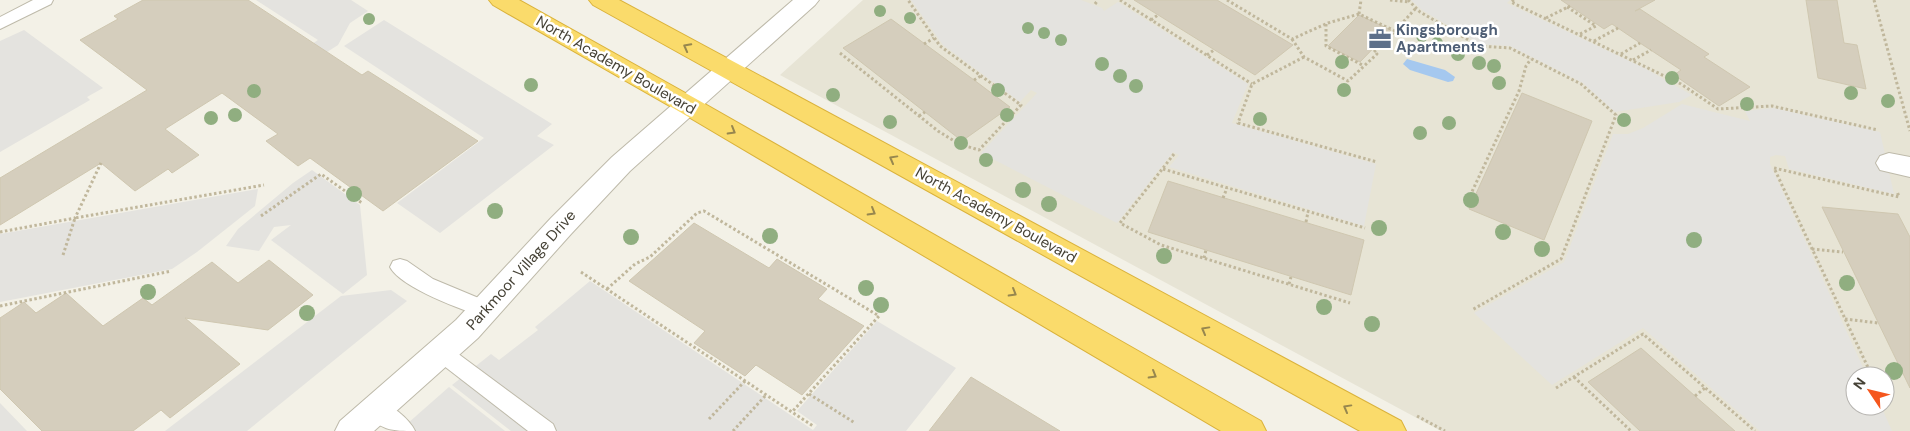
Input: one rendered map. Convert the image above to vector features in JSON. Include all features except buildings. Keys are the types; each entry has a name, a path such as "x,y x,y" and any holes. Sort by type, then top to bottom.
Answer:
{"highway":[{"name":"North Academy Boulevard","path":"501,0 689,106 1250,431"},
{"name":"North Academy Boulevard","path":"601,0 1390,431"}],"street":[{"name":"Parkmoor Village Drive","path":"351,431 442,353 486,310 588,196 621,164 730,70 807,0"}],"lane":[{"path":"0,24 45,0"},
{"path":"400,267 426,285 486,310"},
{"path":"442,353 544,431"},
{"path":"377,409 404,431"}],"path":[{"path":"840,53 952,141 979,150 1021,105 940,46 908,0"},
{"path":"1095,4 1098,0"},
{"path":"1120,0 1252,84"},
{"path":"1227,0 1292,39 1304,57 1348,81 1416,8"},
{"path":"1359,14 1361,0"},
{"path":"1390,0 1409,1 1416,8 1479,46 1510,48 1581,84 1616,115 1560,259 1472,310"},
{"path":"1514,0 1511,2 1681,84 1718,109 1772,106 1878,130"},
{"path":"1874,0 1910,132"},
{"path":"1545,18 1568,6 1596,26 1579,35"},
{"path":"1292,39 1326,24 1359,14 1395,31"},
{"path":"1151,20 1158,15"},
{"path":"1253,21 1257,18"},
{"path":"1326,24 1326,46 1364,66"},
{"path":"1593,42 1618,28"},
{"path":"924,44 934,38"},
{"path":"1620,54 1640,43"},
{"path":"1207,55 1214,50"},
{"path":"1633,60 1651,50"},
{"path":"1304,57 1252,84 1238,123 1377,162"},
{"path":"1470,196 1519,92 1526,66 1531,59"},
{"path":"870,77 876,74"},
{"path":"974,80 981,76"},
{"path":"919,116 926,112"},
{"path":"1174,154 1120,223 1161,245 1350,303"},
{"path":"62,255 75,218 100,163"},
{"path":"1867,366 1774,168 1898,197 1898,172"},
{"path":"1163,169 1365,228"},
{"path":"261,216 321,174 362,203"},
{"path":"0,232 264,185"},
{"path":"1223,198 1227,188"},
{"path":"607,289 635,264 650,257 697,213 704,211 879,316 792,412"},
{"path":"1306,222 1308,212"},
{"path":"1812,249 1844,252"},
{"path":"1204,258 1206,250"},
{"path":"0,306 171,271"},
{"path":"581,272 813,426"},
{"path":"1289,284 1291,277"},
{"path":"1845,319 1878,323"},
{"path":"1556,388 1643,334 1755,431"},
{"path":"1574,376 1632,431"},
{"path":"709,419 745,381"},
{"path":"1695,396 1706,388"},
{"path":"809,394 855,423"},
{"path":"733,431 766,395"}],"shaded area":[{"path":"256,0 351,0 368,11 350,23 338,45 316,59 303,50 318,40"},
{"name":"Kingsborough Apartments","path":"863,0 1910,0 1910,431 1441,431 780,75"},
{"path":"911,0 1081,0 1102,8 1104,11 1118,2 1248,84 1232,123 1376,164 1364,226 1169,167 1179,155 1173,152 1117,223 981,153 1037,93 1031,90 1020,102 943,45"},
{"path":"1411,0 1510,0 1507,3 1648,70 1692,95 1679,102 1615,112 1583,83 1510,46 1479,44 1422,10"},
{"path":"384,20 552,124 537,136 554,145 440,233 397,203 484,138 344,46"},
{"path":"24,30 103,88 87,97 90,100 0,152 0,41"},
{"path":"1682,104 1750,121 1745,111 1774,108 1880,132 1894,194 1789,169 1785,156 1776,155 1770,157 1770,164 1862,366 1845,366 1845,416 1885,416 1892,431 1760,431 1643,328 1552,385 1474,313 1564,262 1613,134 1628,134 1643,128"},
{"path":"312,170 360,205 367,275 343,294 271,240 291,225 274,227 259,251 226,246 238,229 293,183"},
{"path":"258,189 255,206 197,252 172,269 0,302 0,234"},
{"path":"590,281 813,430 817,425 797,411 877,321 956,368 906,431 511,431 452,385 491,354 499,360 538,330 535,327"},
{"path":"391,290 407,301 247,431 165,431 341,296"},
{"path":"449,387 505,431 399,431"},
{"path":"0,403 27,431 0,431"}],"water":[{"path":"1407,59 1445,70 1455,77 1453,81 1448,82 1410,70 1403,64"}],"place":[{"name":"Kingsborough Apartments","path":"1380,39"}]}
